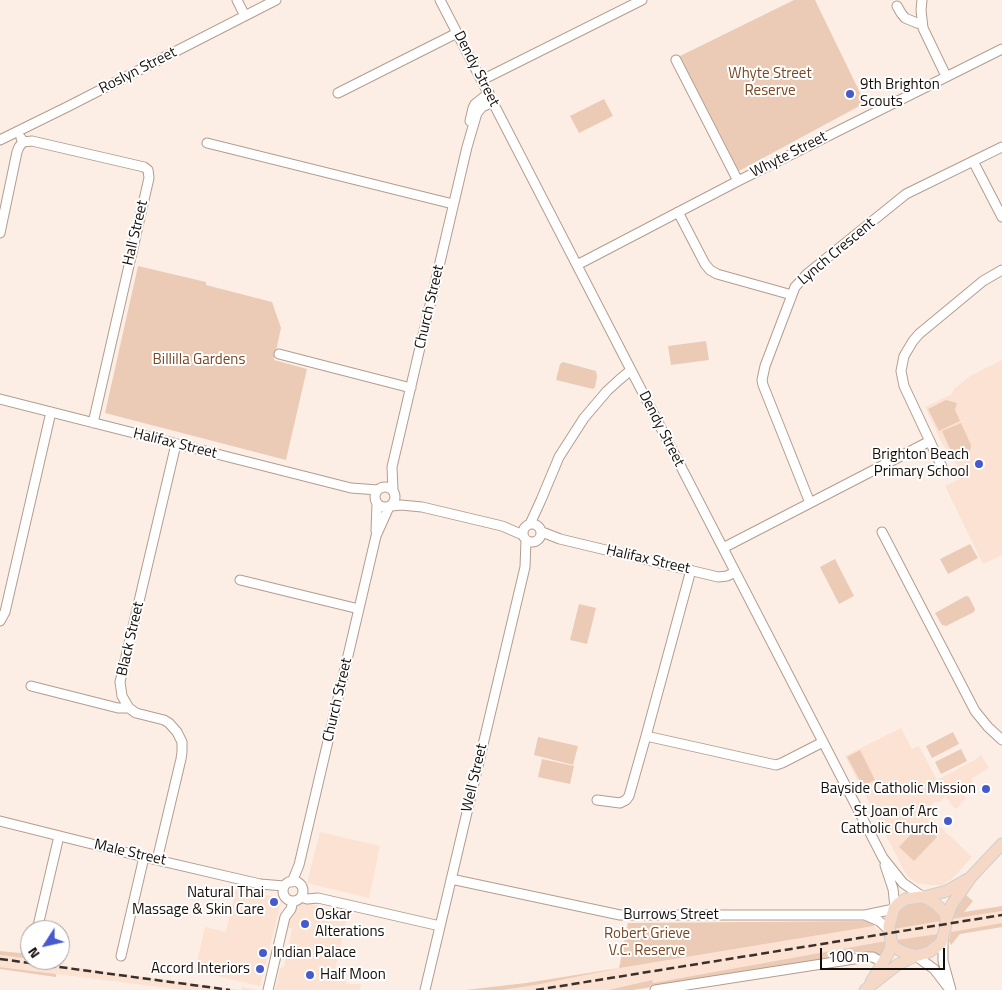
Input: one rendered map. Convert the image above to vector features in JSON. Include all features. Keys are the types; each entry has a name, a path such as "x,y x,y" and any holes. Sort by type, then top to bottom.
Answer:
{"main road":[{"path":"887,966 924,954 941,943 946,920 952,906 971,877 1002,844"},
{"path":"867,988 887,966 892,944 890,924 895,908 914,897 923,897 947,891 971,877"},
{"path":"923,897 940,906 945,913 946,920"},
{"path":"890,936 893,945 897,949 915,956"}],"street":[{"path":"237,0 245,16"},
{"name":"Roslyn Street","path":"0,140 276,0"},
{"name":"Dendy Street","path":"440,0 883,858 893,892 895,908"},
{"path":"482,80 642,0"},
{"path":"922,0 922,24 925,34 946,76"},
{"path":"897,6 905,18 917,24 922,24"},
{"path":"338,93 457,33"},
{"name":"Whyte Street","path":"576,264 1002,48"},
{"path":"676,60 738,181"},
{"name":"Church Street","path":"268,990 285,917 291,909 299,865 376,536 378,495 392,466 411,388 467,146 472,108 478,100 491,98"},
{"path":"0,233 17,152 23,142 18,132"},
{"name":"Hall Street","path":"23,142 32,141 144,167 148,170 149,178 93,423"},
{"path":"207,143 453,204"},
{"name":"Lynch Crescent","path":"810,503 762,380 765,366 796,287 807,274 906,194 1002,147"},
{"path":"973,161 1002,217"},
{"path":"678,212 710,270 717,274 792,295"},
{"path":"942,467 904,386 901,371 904,356 919,334 983,281 1002,270"},
{"path":"278,354 411,388"},
{"name":"Well Street","path":"425,990 532,533 542,500 559,457 584,418 613,386 631,370"},
{"name":"Halifax Street","path":"0,399 378,495"},
{"path":"0,621 5,612 52,412"},
{"path":"723,548 930,441"},
{"name":"Black Street","path":"129,708 122,696 122,676 176,444"},
{"name":"Church Street","path":"392,466 394,492"},
{"path":"387,487 394,492 395,501 390,506 383,508 378,495 387,487"},
{"name":"Halifax Street","path":"394,492 422,507"},
{"name":"Church Street","path":"376,536 390,506"},
{"name":"Halifax Street","path":"390,506 422,507 718,577 727,576 735,572"},
{"path":"882,532 975,711 1002,740"},
{"path":"597,800 620,803 629,796 691,570"},
{"path":"240,580 359,609"},
{"path":"31,686 118,708 129,708 136,713 169,723 177,732 182,742 181,759 156,860"},
{"path":"646,736 776,764 782,763 823,742"},
{"name":"Male Street","path":"0,821 293,892 309,892 318,898 440,926"},
{"path":"39,920 59,836"},
{"path":"121,956 144,857"},
{"name":"Dendy Street","path":"883,858 903,883 923,897"},
{"name":"Burrows Street","path":"452,879 620,915 865,915 895,908"},
{"path":"865,915 879,921 890,936"},
{"path":"943,936 942,958 950,990"},
{"path":"915,956 934,969 950,990"},
{"path":"655,990 869,957 873,957 887,966"}],"shaded area":[{"name":"Brighton Beach Primary School","path":"1002,360 1002,555 983,564 945,486 960,479 958,468 942,443 925,407 952,394 953,390 970,376"},
{"path":"901,728 912,749 919,746 937,780 981,755 989,768 971,779 973,781 962,793 966,798 956,809 945,796 940,802 934,802 931,806 931,811 928,810 924,815 931,822 933,820 972,857 953,878 943,885 917,883 907,876 845,756"},
{"path":"320,832 380,846 369,898 307,883"},
{"path":"236,888 278,898 281,903 260,986 195,971 205,927 226,932"},
{"path":"302,902 311,902 311,904 348,914 334,974 346,981 346,984 361,984 360,990 275,990 280,968 284,967 292,929 288,927 289,920"},
{"path":"1002,911 1002,923 951,932 952,919"},
{"path":"941,921 938,934 896,940 894,929"},
{"path":"874,926 877,930 883,929 886,941 653,983 652,980 608,990 502,990 620,968"},
{"path":"0,955 20,958 20,970 0,967"},
{"path":"70,967 241,990 184,990 24,970 70,970"},
{"path":"242,987 257,990 241,990"}],"green space":[{"name":"Whyte Street Reserve","path":"794,0 815,0 865,103 739,171 680,56"},
{"path":"604,99 613,116 579,133 570,116"},
{"name":"Billilla Gardens","path":"138,266 206,282 206,285 272,302 281,328 274,360 307,369 286,460 105,413"},
{"path":"706,341 709,360 671,365 668,346"},
{"path":"563,362 596,371 595,387 593,389 556,380 560,364"},
{"path":"946,400 957,403 955,410 960,421 939,431 928,409"},
{"path":"961,423 971,445 969,459 963,461 951,451 942,431"},
{"path":"970,544 978,558 948,574 940,559"},
{"path":"835,559 854,596 839,604 820,567"},
{"path":"966,596 969,597 975,609 974,612 946,626 942,625 935,613"},
{"path":"579,604 596,608 587,644 570,640"},
{"path":"953,732 959,744 932,758 926,746"},
{"path":"538,737 578,746 573,765 534,755"},
{"path":"961,749 967,761 941,774 935,762"},
{"path":"860,750 875,780 863,786 847,757"},
{"path":"542,759 574,766 570,784 538,777"},
{"path":"922,823 937,837 914,861 899,847"},
{"path":"966,895 973,901 964,912 1002,906 1002,911 952,919 954,911"},
{"path":"918,900 939,911 941,921 894,929 896,916 903,906"},
{"name":"Robert Grieve V.C. Reserve","path":"872,921 874,926 620,968 536,985 502,990 465,990 526,983 619,968 628,923"},
{"path":"1002,923 1002,927 960,934 951,945 949,941 951,932"},
{"path":"938,934 936,940 925,948 913,951 901,947 896,940"},
{"path":"886,941 882,955 875,953 633,990 608,990 652,980 653,983"},
{"path":"0,951 20,953 20,958 0,955"},
{"path":"0,967 56,974 56,977 0,969"}],"railway":[{"path":"536,990 1002,915"},
{"path":"0,959 230,990"}],"place":[{"name":"9th Brighton Scouts","path":"850,94"},
{"name":"Brighton Beach Primary School","path":"979,464"},
{"name":"Bayside Catholic Mission","path":"986,789"},
{"name":"St Joan of Arc Catholic Church","path":"948,821"},
{"name":"Natural Thai Massage & Skin Care","path":"274,902"},
{"name":"Oskar Alterations","path":"305,924"},
{"name":"Indian Palace","path":"263,953"},
{"name":"Accord Interiors","path":"260,969"},
{"name":"Half Moon","path":"310,975"}]}
